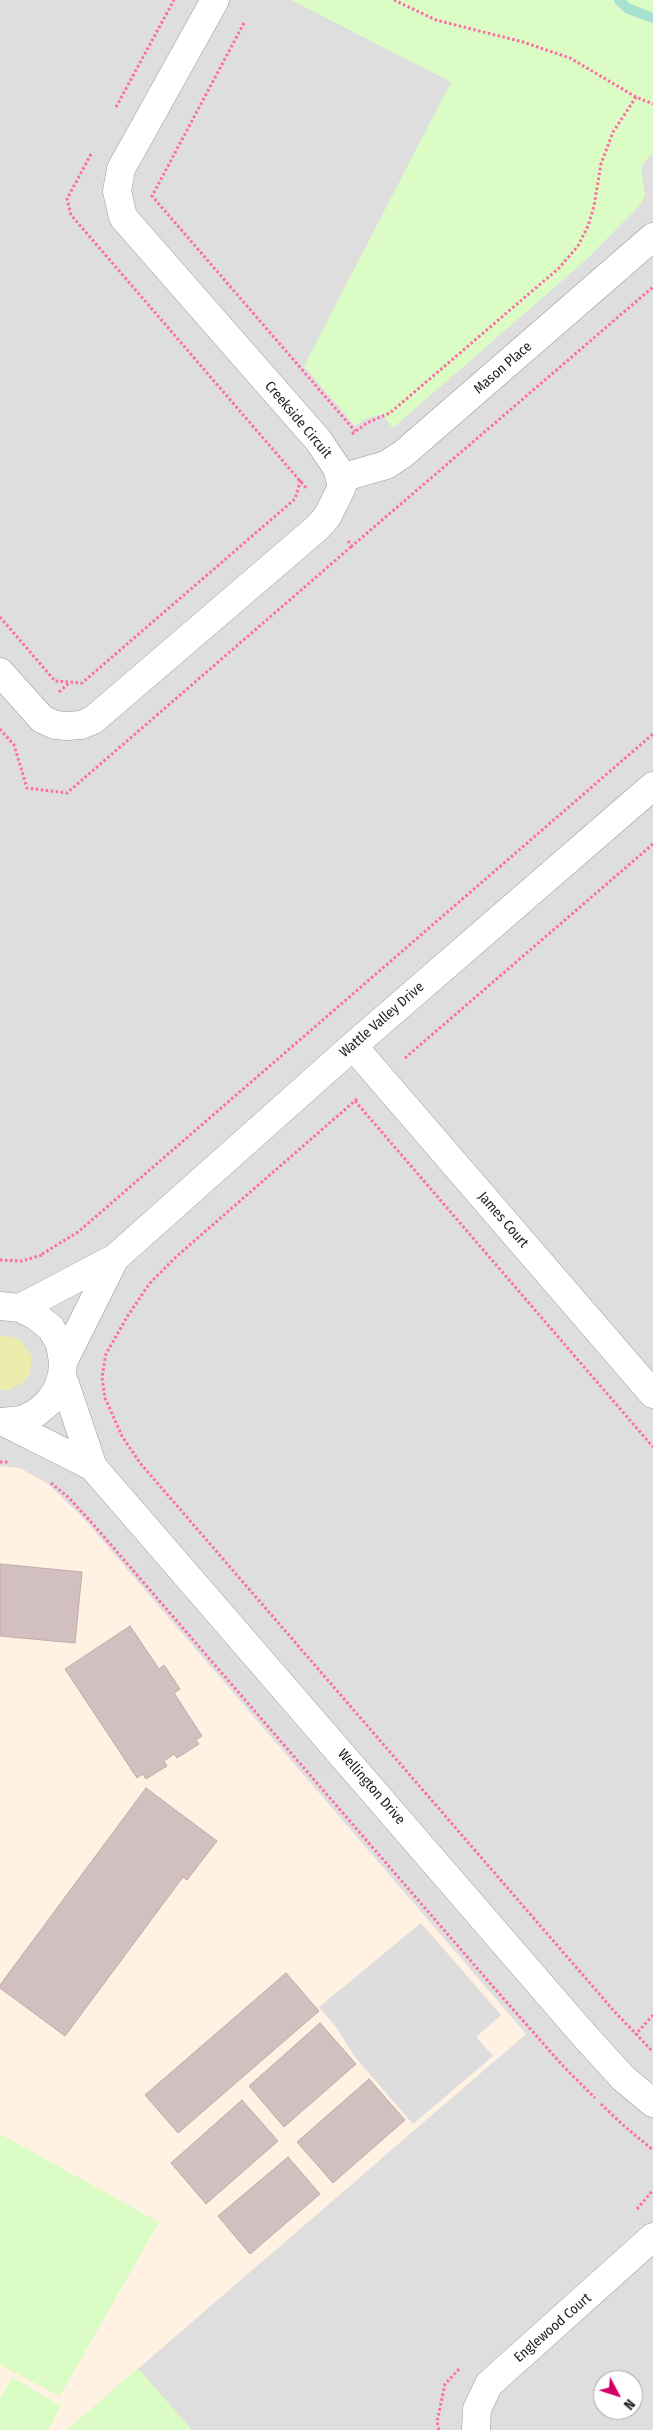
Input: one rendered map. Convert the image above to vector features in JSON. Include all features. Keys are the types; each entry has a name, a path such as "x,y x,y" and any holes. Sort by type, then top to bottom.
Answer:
{"street":[{"name":"Creekside Circuit","path":"215,0 121,169 117,191 123,217 328,455 341,478"},
{"name":"Mason Place","path":"341,478 386,465 403,454 653,237"},
{"path":"0,672 42,719 55,725 67,726 81,725 93,720 317,528 327,517 342,486 341,478"},
{"name":"Wattle Valley Drive","path":"5,1307 115,1258 353,1046 653,786"},
{"name":"James Court","path":"353,1046 653,1394"},
{"name":"Wattle Valley Drive","path":"3,1422 22,1420 36,1414 48,1403 57,1390 63,1368 115,1258"},
{"name":"Wellington Drive","path":"5,1307 36,1316 51,1328 60,1344 63,1368 93,1467"},
{"name":"Wellington Drive","path":"3,1422 93,1467 583,2034 623,2078 653,2103"},
{"name":"Englewood Court","path":"476,2430 477,2409 488,2384 653,2237"}],"path":[{"path":"114,112 174,0"},
{"path":"394,0 436,20 523,42 570,58 636,97 653,104"},
{"path":"244,23 152,196 356,431"},
{"path":"0,617 56,681 82,683 295,499 300,480 328,455 367,423 390,413 558,268 578,246 588,226 594,206 601,164 613,132 636,97"},
{"path":"95,147 67,199 71,215 300,480 327,517 352,546 653,287"},
{"path":"42,1254 78,1232 653,734"},
{"path":"653,844 177,1256 150,1283 127,1316 106,1354 102,1377 105,1398 122,1436 140,1463 614,2011 653,2052"},
{"path":"355,1101 653,1447"},
{"path":"636,2034 653,2016"}],"shaded area":[{"path":"0,0 653,0 653,2430 0,2430"},
{"path":"0,1467 20,1468 48,1484 84,1519 526,2034 67,2430 0,2430"},
{"path":"148,1558 333,1774 313,1772 146,1577"},
{"path":"382,1833 490,1957 473,1957 381,1850"},
{"path":"421,1923 501,2015 476,2037 493,2056 413,2124 355,2057 336,2027 319,2007"}],"green space":[{"path":"291,0 653,0 653,155 649,156 641,168 645,195 641,204 587,259 393,428 381,414 365,419 355,426 304,366 451,82"},
{"path":"0,1336 14,1337 22,1341 32,1357 29,1375 24,1382 9,1390 0,1389"},
{"path":"0,2134 159,2222 60,2396 0,2365"},
{"path":"138,2368 192,2430 67,2430"},
{"path":"12,2377 61,2406 48,2430 0,2430 0,2398"}],"building":[{"path":"0,1564 82,1572 75,1643 0,1636"},
{"path":"130,1626 159,1669 164,1665 180,1689 174,1693 202,1736 196,1740 199,1744 177,1758 174,1754 164,1761 167,1766 146,1779 143,1774 137,1778 65,1669"},
{"path":"146,1788 217,1841 187,1880 183,1877 65,2036 0,1988 0,1985"},
{"path":"286,1973 319,2011 178,2133 145,2095"},
{"path":"320,2023 356,2064 284,2127 249,2086"},
{"path":"369,2079 405,2120 333,2183 297,2142"},
{"path":"242,2100 278,2141 206,2204 171,2163"},
{"path":"288,2157 320,2194 250,2254 218,2216"}],"waterway":[{"path":"619,0 627,8 653,18"}]}
